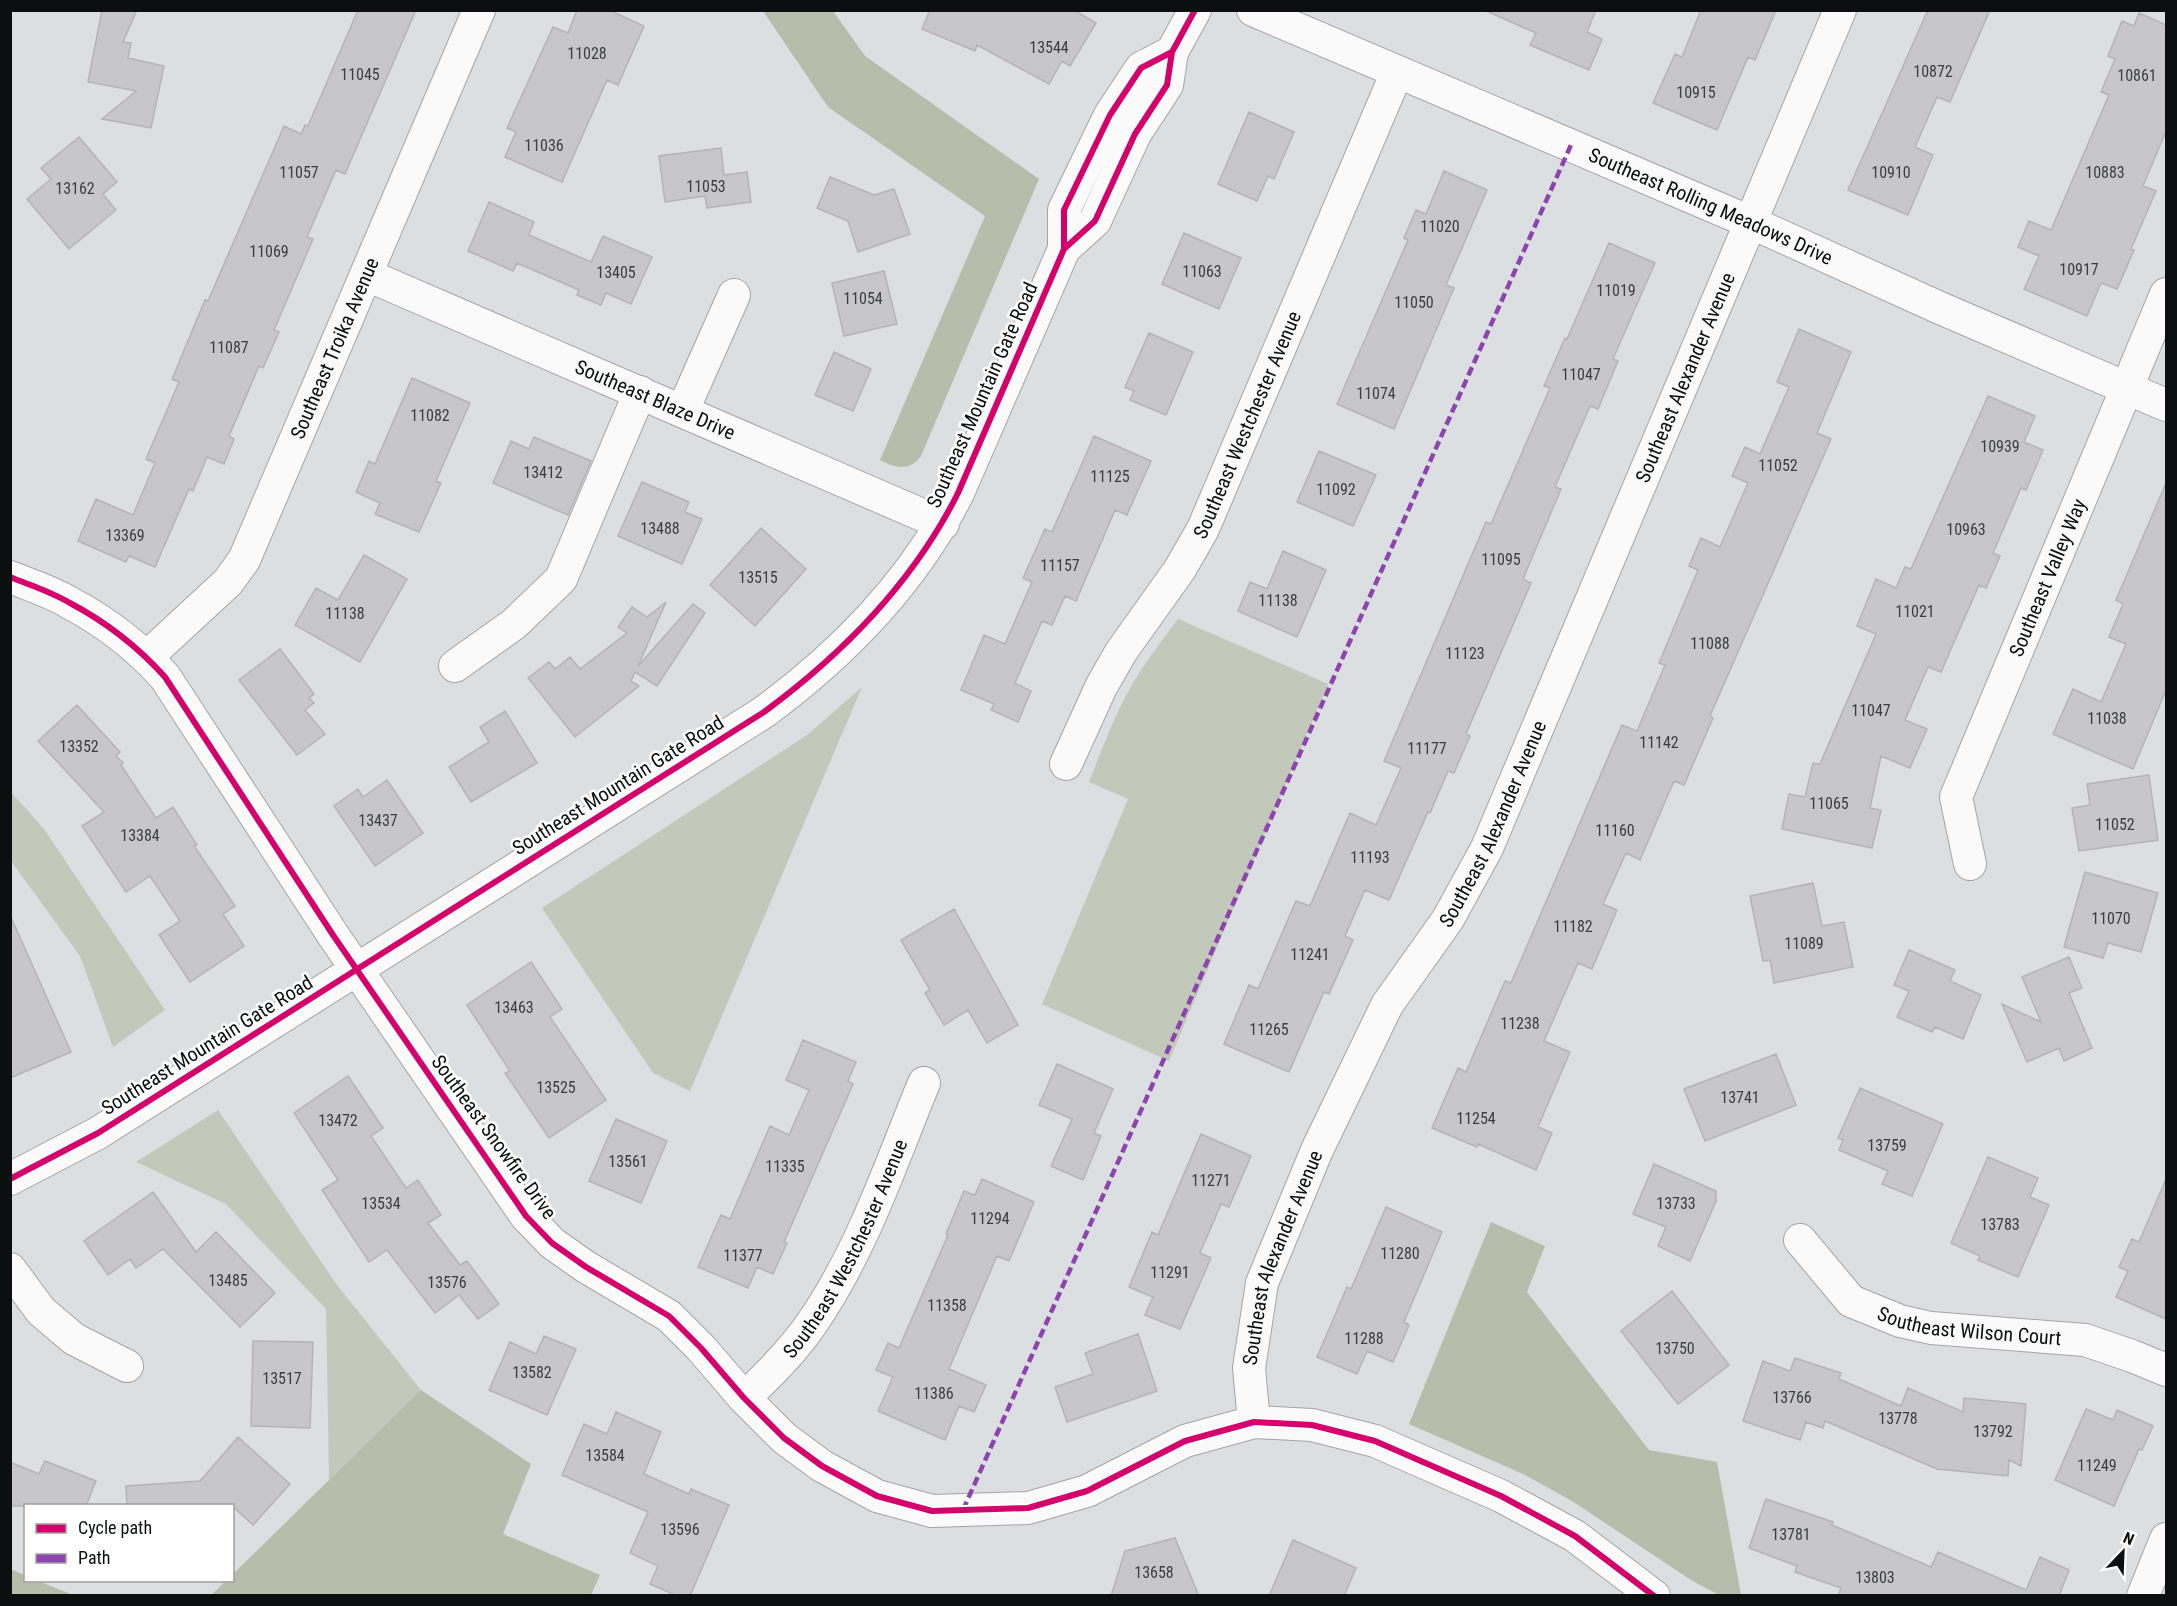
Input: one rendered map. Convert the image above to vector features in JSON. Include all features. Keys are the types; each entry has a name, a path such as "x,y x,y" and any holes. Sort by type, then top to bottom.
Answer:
{"street":[{"name":"Southeast Troika Avenue","path":"147,657 228,582 244,560 479,10"},
{"name":"Southeast Mountain Gate Road","path":"10,1179 98,1133 764,712 822,666 873,618 895,592 943,524 970,469 1064,249 1064,210 1110,115 1141,68 1172,52 1195,10"},
{"name":"Southeast Rolling Meadows Drive","path":"1253,10 1750,222 1940,308 2166,405"},
{"name":"Southeast Alexander Avenue","path":"1254,1422 1249,1368 1262,1283 1317,1150 1387,1005 1448,919 1487,848 1840,10"},
{"name":"Southeast Westchester Avenue","path":"1066,764 1101,687 1121,652 1180,569 1203,529 1397,72"},
{"name":"Southeast Blaze Drive","path":"367,274 943,524"},
{"name":"Southeast Valley Way","path":"1970,864 1956,797 2166,294"},
{"path":"683,410 734,295"},
{"path":"455,666 514,624 561,579 640,392"},
{"name":"Southeast Snowfire Drive","path":"10,577 70,602 112,629 147,657 165,677 333,935 526,1216 552,1243 586,1267 669,1316 784,1438 822,1466 878,1496 932,1510 1029,1508 1088,1491 1185,1441 1254,1422 1312,1425 1375,1441 1501,1496 1575,1536 1654,1596"},
{"name":"Southeast Westchester Avenue","path":"744,1398 777,1367 814,1322 833,1289 860,1238 924,1083"},
{"name":"Southeast Wilson Court","path":"1800,1240 1851,1301 1900,1321 1931,1328 2085,1340 2166,1370"},
{"path":"10,1269 41,1311 74,1339 127,1366"},
{"path":"2143,1596 2166,1539"}],"shaded area":[{"path":"1178,619 1328,684 1169,1061 1042,1004 1128,799 1089,782 1128,692"},
{"path":"862,687 690,1091 653,1073 542,908 807,735"},
{"path":"11,792 44,829 165,1010 113,1047 80,956 11,861"},
{"path":"218,1110 337,1285 421,1390 329,1480 326,1309 226,1204 136,1162"}],"green space":[{"path":"763,11 833,11 865,56 1039,179 921,456 907,466 891,465 880,460 985,216 828,107"},
{"path":"1491,1222 1545,1246 1527,1292 1649,1450 1717,1462 1741,1595 1717,1594 1691,1580 1572,1501 1523,1474 1409,1424"},
{"path":"421,1390 531,1464 503,1534 600,1575 591,1595 211,1595 225,1582 234,1582 234,1573"},
{"path":"10,1569 24,1575 24,1582 40,1582 73,1595 11,1595"}],"building":[{"path":"102,10 137,10 123,42 131,43 128,58 164,66 151,128 102,119 136,91 88,82"},
{"path":"358,10 416,10 345,174 336,170 307,237 313,239 274,330 279,332 263,368 259,366 229,436 234,439 224,464 207,457 193,491 189,489 155,567 129,556 126,562 78,541 96,499 133,515 155,463 146,459 179,382 172,379 205,300 208,301 284,126 301,134 305,125 308,126"},
{"path":"577,10 609,10 644,26 618,85 607,80 562,182 505,157 516,132 507,128 553,27 568,33"},
{"path":"930,10 1074,10 1096,23 1070,66 1062,61 1049,84 977,45 975,51 922,29"},
{"path":"1484,10 1596,10 1587,32 1602,39 1589,70 1530,45 1536,33"},
{"path":"1701,10 1776,10 1755,60 1748,57 1717,130 1653,103 1675,54 1682,57"},
{"path":"1928,10 1990,10 1950,102 1937,97 1915,147 1933,155 1908,215 1848,190"},
{"path":"2139,13 2166,25 2166,131 2143,186 2156,191 2117,289 2101,283 2087,316 2024,289 2039,256 2018,247 2029,221 2051,230 2109,95 2101,92 2115,59 2108,56 2122,21 2134,26"},
{"path":"1249,112 1294,132 1274,179 1268,176 1257,201 1218,184"},
{"path":"79,137 117,182 103,194 116,210 69,249 27,199 51,179 41,168"},
{"path":"721,148 724,175 747,172 751,202 707,208 705,196 665,202 659,156"},
{"path":"1444,171 1487,190 1446,285 1454,288 1394,429 1337,404 1408,240 1404,238 1416,210 1426,214"},
{"path":"830,177 874,195 894,189 910,234 858,252 848,221 817,208"},
{"path":"489,202 534,222 529,235 591,262 603,236 652,257 631,304 606,293 601,305 577,295 579,290 517,263 513,271 468,251"},
{"path":"1184,233 1241,258 1219,309 1162,284"},
{"path":"1609,243 1655,263 1613,359 1618,361 1598,409 1590,406 1555,487 1561,489 1523,579 1531,583 1466,734 1470,736 1454,773 1448,771 1389,900 1365,890 1345,936 1353,940 1329,994 1324,992 1289,1072 1224,1044 1249,985 1258,989 1296,901 1310,906 1350,813 1376,825 1401,768 1384,761 1486,522 1491,524 1550,388 1544,386"},
{"path":"884,271 897,324 844,336 832,283"},
{"path":"1799,329 1851,352 1817,433 1831,439 1710,716 1713,718 1684,785 1674,781 1640,860 1626,853 1603,904 1617,910 1592,969 1578,963 1544,1041 1570,1052 1538,1127 1552,1133 1536,1170 1478,1144 1477,1147 1432,1128 1458,1068 1466,1072 1505,981 1511,983 1622,725 1637,731 1665,665 1659,663 1698,570 1689,566 1701,538 1720,547 1748,483 1732,476 1745,447 1760,454 1789,387 1777,382"},
{"path":"1149,333 1193,352 1166,415 1130,400 1134,391 1125,387"},
{"path":"834,352 871,369 853,411 815,395"},
{"path":"412,378 470,403 436,481 441,483 419,532 375,514 380,503 356,492 369,461 375,464"},
{"path":"1988,396 2035,416 2024,442 2043,450 2026,490 2021,488 1993,553 2000,556 1986,588 1979,585 1941,672 1928,667 1905,720 1927,729 1910,768 1881,756 1870,808 1881,810 1872,848 1782,829 1789,794 1805,797 1813,763 1820,764 1876,634 1857,626 1876,579 1896,588 1905,567 1911,569"},
{"path":"1094,436 1151,461 1127,515 1115,510 1076,601 1065,596 1052,625 1042,621 1015,683 1031,691 1018,722 991,710 994,704 961,690 984,635 1005,644 1032,582 1023,578 1045,529 1052,532"},
{"path":"534,437 591,461 568,515 493,483 511,441 529,449"},
{"path":"1319,451 1376,475 1353,526 1297,502"},
{"path":"642,482 689,502 685,512 702,519 682,564 618,536"},
{"path":"2166,483 2166,690 2133,769 2053,734 2073,689 2101,702 2126,644 2109,637 2123,604 2116,600"},
{"path":"761,528 806,569 755,626 710,585"},
{"path":"1283,551 1326,570 1297,637 1238,611 1250,582 1267,589"},
{"path":"364,555 407,579 360,662 295,625 316,588 338,600"},
{"path":"666,602 638,666 693,604 705,613 657,686 635,672 631,681 639,686 575,737 528,678 549,662 555,669 570,657 580,669 627,633 618,627 632,607 647,617"},
{"path":"280,649 314,694 309,698 314,703 305,710 325,734 297,755 239,680"},
{"path":"77,705 120,752 116,756 123,763 121,765 156,818 173,807 197,845 194,846 235,906 223,914 244,946 190,982 159,935 180,921 150,876 126,892 82,826 104,812 38,741"},
{"path":"505,711 537,763 471,802 449,767 489,742 480,727"},
{"path":"2149,775 2158,840 2079,851 2072,808 2090,805 2087,784"},
{"path":"387,780 423,833 375,866 334,806 358,789 363,797"},
{"path":"2085,872 2158,893 2141,952 2108,943 2103,958 2064,947"},
{"path":"1813,883 1822,926 1844,922 1853,967 1774,983 1770,960 1763,961 1750,896"},
{"path":"954,909 1018,1025 987,1043 968,1010 944,1025 925,993 930,990 901,940"},
{"path":"10,915 71,1052 10,1078"},
{"path":"1909,950 1955,970 1950,981 1981,995 1963,1039 1935,1027 1932,1032 1897,1017 1909,991 1894,985"},
{"path":"2069,957 2082,988 2069,993 2092,1048 2064,1061 2059,1048 2027,1062 2002,1004 2041,1022 2022,977"},
{"path":"531,962 562,1009 550,1017 606,1100 549,1138 505,1073 510,1071 467,1005"},
{"path":"803,1040 856,1062 848,1081 853,1084 784,1242 787,1243 773,1274 757,1267 748,1288 698,1267 721,1215 730,1219 770,1126 789,1135 809,1090 786,1080"},
{"path":"1776,1054 1796,1105 1705,1141 1684,1089"},
{"path":"1057,1064 1113,1089 1094,1133 1101,1136 1083,1180 1051,1166 1072,1119 1039,1105"},
{"path":"348,1076 383,1128 371,1136 406,1188 418,1180 441,1215 428,1223 460,1265 467,1261 499,1304 478,1319 459,1295 435,1313 387,1250 369,1262 322,1190 338,1180 294,1113"},
{"path":"1860,1088 1943,1124 1912,1196 1882,1184 1888,1171 1839,1150 1843,1140 1838,1138"},
{"path":"616,1119 667,1141 641,1203 589,1181"},
{"path":"1201,1134 1251,1156 1229,1207 1221,1204 1200,1253 1211,1258 1180,1329 1145,1315 1153,1297 1129,1287 1152,1232 1158,1235"},
{"path":"1988,1157 2038,1178 2030,1197 2049,1205 2018,1277 1978,1260 1980,1256 1951,1243"},
{"path":"1654,1164 1716,1191 1716,1201 1690,1261 1658,1246 1666,1227 1633,1214"},
{"path":"982,1179 1034,1202 1009,1261 997,1256 949,1369 986,1385 974,1412 959,1406 945,1440 878,1411 893,1377 876,1370 888,1343 899,1348 948,1235 946,1234 964,1191 975,1195"},
{"path":"2166,1179 2166,1319 2116,1297 2128,1271 2119,1267 2132,1239 2139,1242"},
{"path":"153,1192 196,1252 216,1232 275,1293 240,1327 163,1249 136,1268 130,1259 108,1275 84,1241"},
{"path":"1386,1207 1442,1232 1404,1322 1409,1325 1393,1362 1367,1351 1357,1374 1317,1357 1347,1287 1351,1289"},
{"path":"1672,1291 1729,1365 1678,1404 1621,1331"},
{"path":"1138,1334 1157,1391 1067,1422 1055,1387 1093,1374 1085,1353"},
{"path":"544,1336 576,1349 547,1415 489,1390 510,1342 536,1354"},
{"path":"253,1341 313,1342 310,1428 251,1426"},
{"path":"1795,1358 1841,1373 1839,1379 1901,1406 1908,1388 1963,1412 1964,1398 2026,1404 2021,1466 2009,1460 2008,1476 1937,1469 1825,1421 1823,1428 1806,1422 1800,1440 1743,1421 1763,1361 1790,1371"},
{"path":"2086,1409 2113,1420 2117,1410 2153,1426 2142,1450 2139,1449 2114,1506 2055,1480"},
{"path":"616,1412 661,1432 644,1474 689,1494 691,1489 729,1505 690,1596 677,1596 650,1584 658,1566 630,1553 648,1512 562,1475 584,1424 607,1434"},
{"path":"238,1437 290,1484 253,1525 234,1508 234,1504 127,1504 126,1486 200,1481"},
{"path":"45,1461 96,1481 87,1504 10,1506 10,1462 39,1474"},
{"path":"1766,1499 1833,1522 1832,1525 1931,1567 1938,1552 2026,1590 2040,1557 2069,1570 2059,1596 1838,1596 1841,1588 1795,1572 1797,1566 1749,1548"},
{"path":"1175,1538 1199,1596 1111,1596 1125,1551"},
{"path":"1293,1540 1356,1568 1344,1596 1269,1596"}],"marked path":[{"path":"963,1510 1571,145"}],"cycle path":[{"path":"1064,249 1095,221 1135,134 1167,85 1172,52 1195,10"},
{"path":"10,1179 98,1133 764,712 822,666 849,641 898,586 940,526 958,493 1064,249 1064,210 1110,115 1141,68 1172,52"},
{"path":"10,577 56,595 96,618 133,645 165,677 333,935 526,1216 552,1243 586,1267 669,1316 784,1438 822,1466 877,1496 932,1511 1028,1508 1087,1491 1185,1441 1254,1422 1312,1425 1375,1441 1501,1496 1575,1536 1654,1596"}]}
